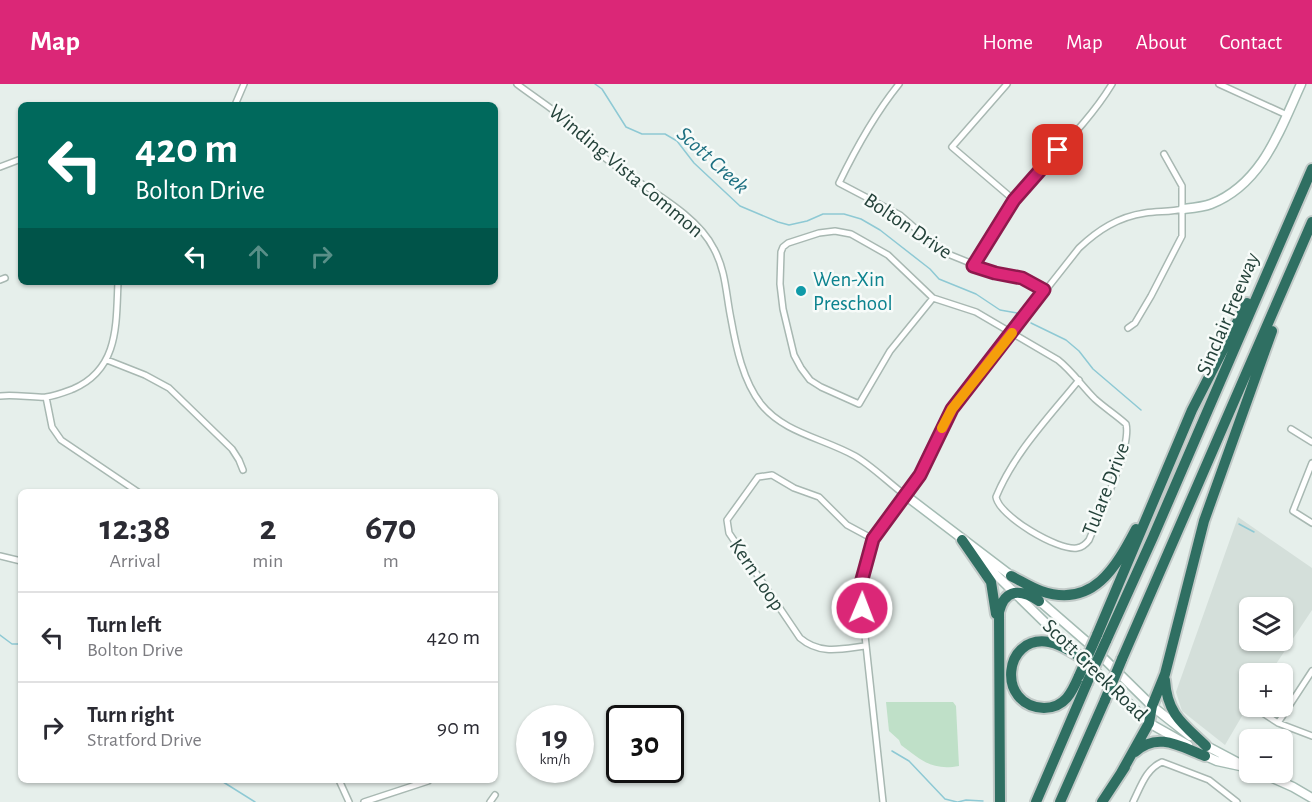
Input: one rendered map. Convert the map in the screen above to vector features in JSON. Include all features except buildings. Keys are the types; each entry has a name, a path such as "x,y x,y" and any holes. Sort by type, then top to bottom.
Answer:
{"highway":[{"name":"Sinclair Freeway","path":"1102,638 1129,589 1153,537 1312,169"},
{"path":"1060,802 1125,662 1163,562 1312,222"},
{"path":"1139,628 1312,239"},
{"path":"1011,576 1041,591 1057,594 1079,592 1099,583 1109,574 1119,562 1169,464 1212,368 1253,291 1266,273"},
{"path":"1121,773 1149,723 1152,706 1165,674 1204,521 1274,325"},
{"path":"1036,802 1169,464"},
{"path":"962,540 991,582 998,628"},
{"path":"1000,802 998,628 1000,606 1005,598 1014,593 1025,593 1039,601"},
{"path":"1082,658 1056,644 1036,642 1025,646 1016,655 1011,669 1012,684 1019,697 1030,705 1044,708 1056,706 1066,700 1083,680"},
{"path":"1165,674 1167,700 1173,714 1206,751"},
{"path":"1067,802 1107,702"},
{"path":"1102,802 1138,750 1153,742 1172,742 1206,751"}],"street":[{"path":"236,102 244,84"},
{"name":"Winding Vista Common","path":"518,84 569,123 603,156 683,213 703,231 715,249 724,273 731,320 750,386 771,415 790,428"},
{"name":"Bolton Drive","path":"899,84 879,108 839,183 900,215 948,254 973,266 1022,278 1044,290"},
{"path":"1007,84 952,147 1014,200"},
{"path":"973,266 1014,200 1088,117 1112,84"},
{"path":"1219,84 1287,115"},
{"path":"883,802 861,583 873,539 924,469 952,409 1079,248 1094,234 1114,221 1144,213 1210,204 1236,190 1257,171 1272,146 1301,84"},
{"path":"1128,328 1135,323 1151,296 1182,236 1182,186 1164,154"},
{"path":"0,167 18,160"},
{"path":"933,298 890,351 859,404 810,380 794,355 783,309 780,284 781,252 788,243 819,233 835,231 851,234 888,255 933,298 976,312 1058,360 1079,380"},
{"path":"0,396 46,397 81,385 107,360 114,340 118,285"},
{"path":"107,360 151,378 175,392 232,449 243,470"},
{"name":"Tulare Drive","path":"1079,380 1095,398 1126,424 1127,432 1120,461 1089,540 1084,546 1076,549 1045,540 1000,508 996,497 1015,460 1079,380"},
{"path":"46,397 52,427 61,440 134,489"},
{"name":"Scott Creek Road","path":"790,428 855,456 962,540 982,553 1088,643 1152,706 1206,751"},
{"path":"1291,429 1312,442"},
{"path":"1312,463 1293,511 1312,523"},
{"name":"Kern Loop","path":"866,646 822,650 800,639 729,533 726,525 758,477 772,475 794,488 819,497 847,525 873,539"},
{"name":"Scott Creek Road","path":"962,540 1149,723 1239,765"},
{"path":"0,555 18,560"},
{"path":"1278,723 1312,671"},
{"path":"1269,717 1312,736"},
{"path":"1134,802 1147,773 1162,762 1209,780 1237,802"},
{"path":"340,783 349,802"},
{"path":"364,802 422,783"},
{"path":"1284,783 1312,798"},
{"path":"490,802 495,795"}],"shaded area":[{"path":"1238,517 1312,568 1312,610 1293,638 1293,597 1239,597 1239,651 1285,651 1277,663 1239,663 1239,717 1241,717 1225,745 1182,711 1176,692"}],"green space":[{"path":"886,702 953,702 956,706 959,766 934,766 921,760 901,745 889,731"}],"waterway":[{"name":"Scott Creek","path":"595,84 602,89 626,127 642,134 665,134 677,141 694,163 740,206 789,225 823,214 844,214 861,219 880,230 930,269 939,279 976,294 1000,310 1017,313"},
{"name":"Scott Creek","path":"1031,323 1066,340 1079,351 1093,369 1141,410"},
{"name":"Scott Creek","path":"1239,524 1254,532"},
{"path":"0,635 12,644 18,644"},
{"path":"892,751 909,761 945,799 957,802"},
{"path":"225,783 255,802"},
{"path":"958,802 983,801"}],"slow traffic":[{"path":"942,428 952,409 1012,333"}],"place":[{"name":"Wen-Xin Preschool","path":"801,291"}],"route":[{"path":"862,608 861,583 873,539 920,475 952,409 1044,290 1022,278 973,266 1014,200 1058,150"}]}
